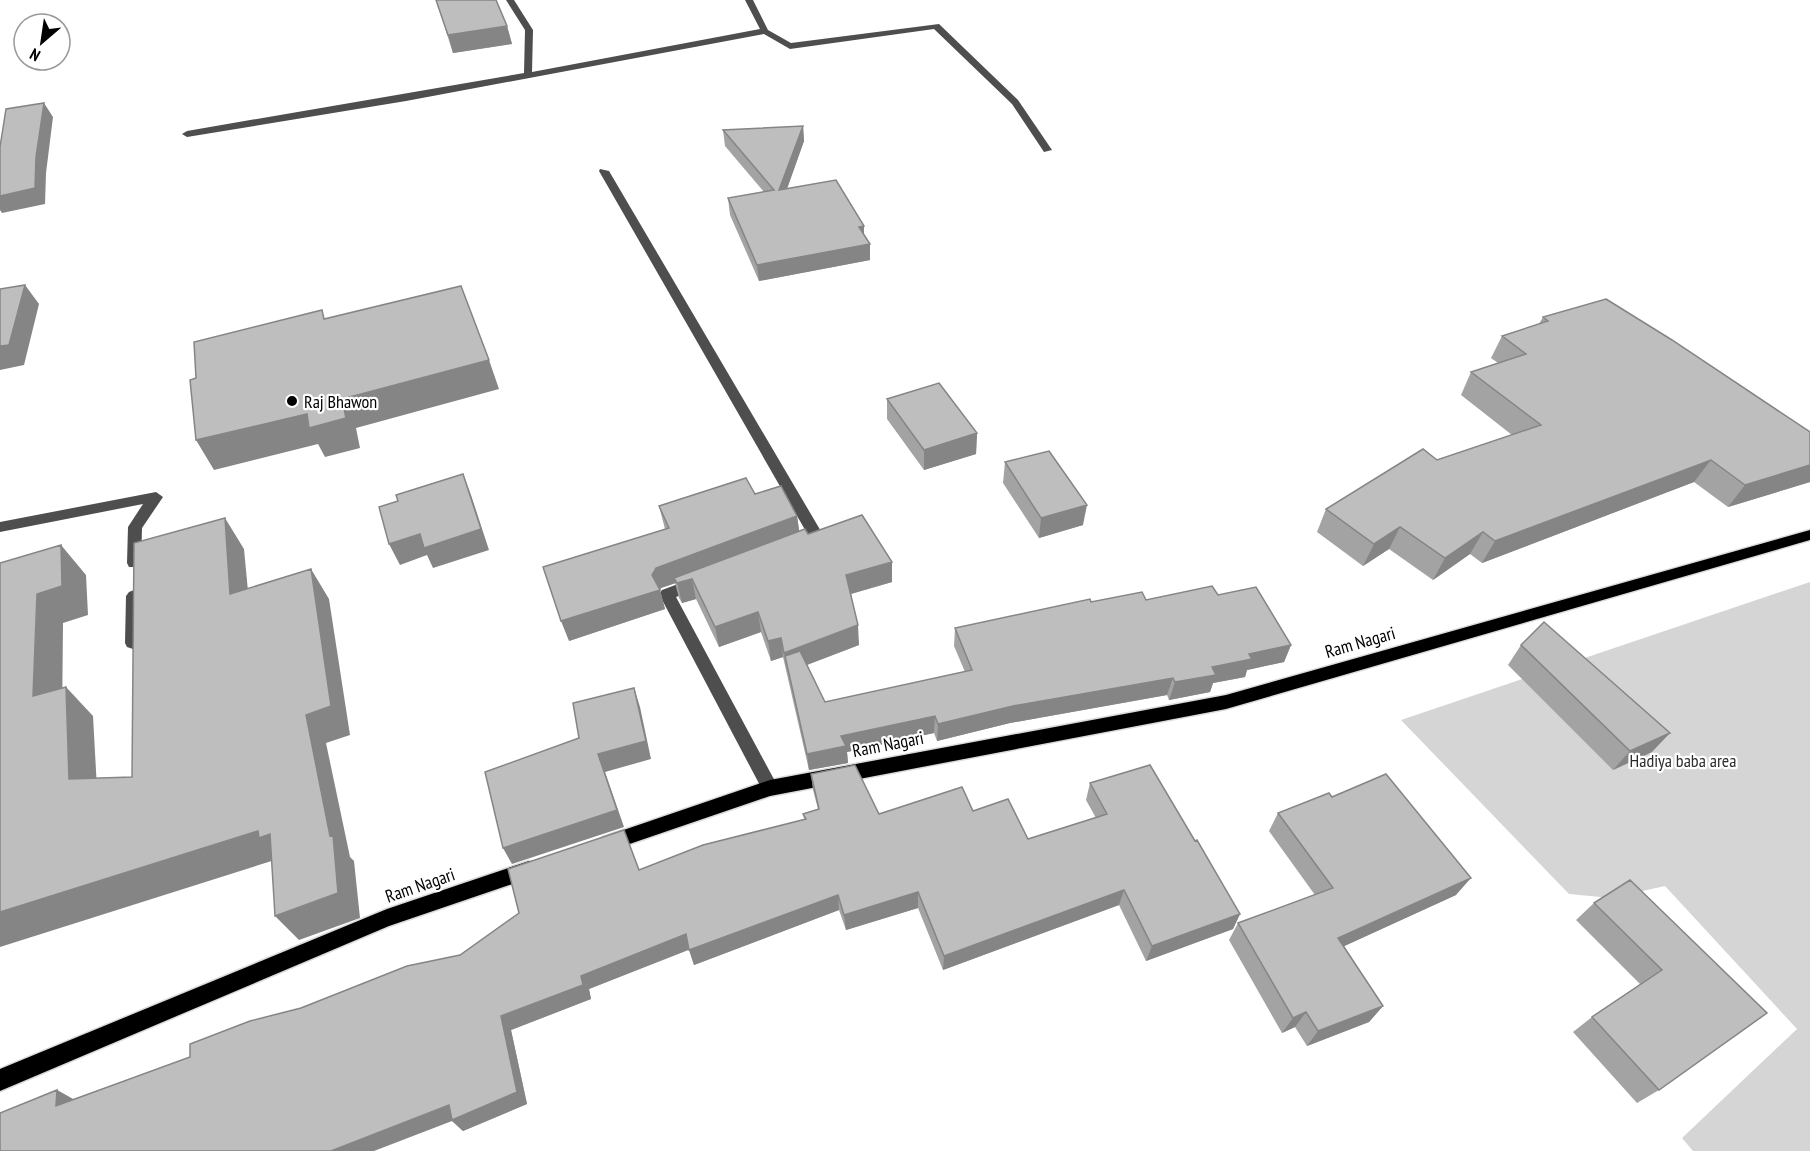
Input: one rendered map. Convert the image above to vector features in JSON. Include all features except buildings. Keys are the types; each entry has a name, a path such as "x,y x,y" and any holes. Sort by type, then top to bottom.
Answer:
{"main road":[{"name":"Ram Nagari","path":"590,849 770,788 1226,702 1810,535"},
{"name":"Ram Nagari","path":"0,1080 387,918 544,865"}],"street":[{"path":"510,0 529,30 528,76"},
{"path":"749,0 765,31 790,46 936,26 1015,102 1047,150"},
{"path":"187,134 528,76 765,31"},
{"path":"604,171 817,537 785,549"},
{"path":"0,527 156,497 135,527 133,643"},
{"path":"710,578 667,594 770,788"}],"green space":[{"name":"Hadiya baba area","path":"1810,582 1810,1151 1693,1151 1682,1138 1797,1029 1665,886 1611,898 1569,894 1401,720"}],"place":[{"name":"Raj Bhawon","path":"292,401"}]}
